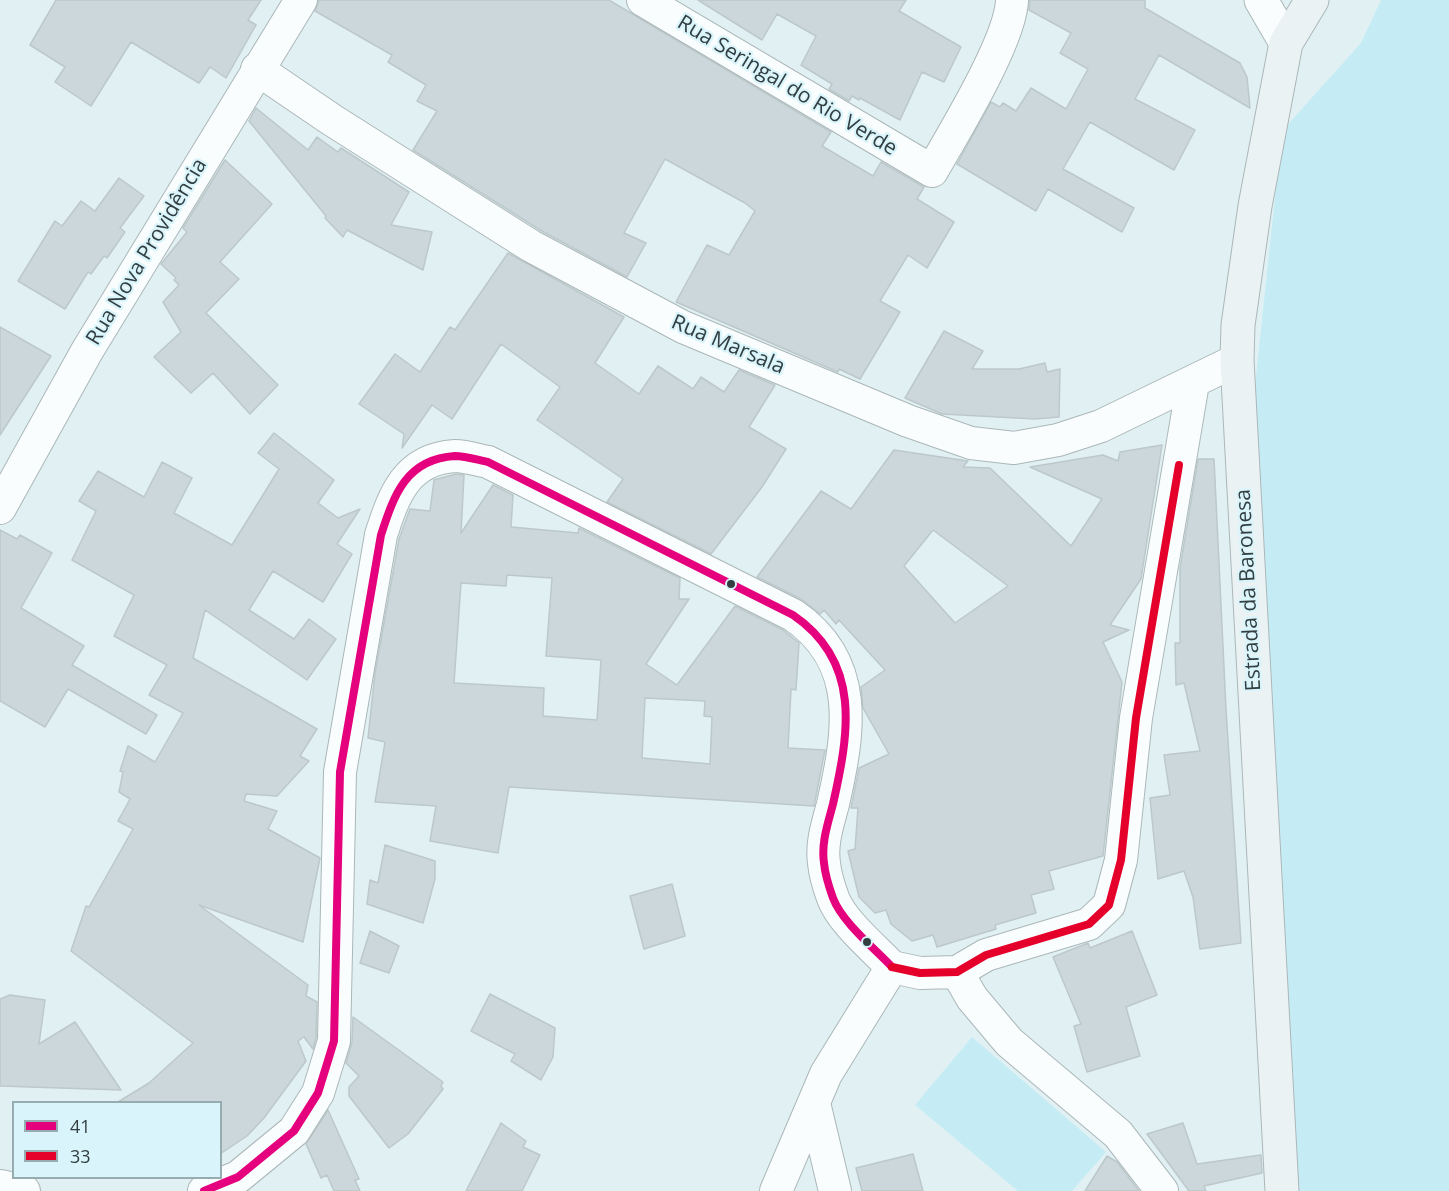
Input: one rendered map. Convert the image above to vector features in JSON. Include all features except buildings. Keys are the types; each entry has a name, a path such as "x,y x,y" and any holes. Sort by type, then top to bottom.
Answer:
{"main road":[{"name":"Estrada da Baronesa","path":"1282,1191 1237,360 1238,325 1255,206 1286,43 1312,0"}],"street":[{"name":"Rua Nova Providência","path":"0,508 87,351 301,0"},
{"name":"Rua Seringal do Rio Verde","path":"643,0 932,171 992,60 1010,19 1012,0"},
{"path":"1266,3 1286,43"},
{"name":"Rua Marsala","path":"257,69 531,246 683,327 908,421 971,442 1014,448 1058,440 1101,426 1237,360"},
{"path":"204,1191 238,1178 294,1131 318,1093 334,1041 340,772 381,535 392,502 408,475 424,464 456,456 488,462 793,615 811,627 827,646 838,670 846,699 847,736 825,836 824,862 834,900 856,932 892,967 920,973 957,972 986,955 1089,924 1109,905 1121,860 1136,718 1193,383"},
{"path":"776,1191 826,1074 892,967"},
{"path":"957,972 972,998 1009,1042 1118,1134 1162,1191"},
{"path":"814,1103 836,1191"},
{"path":"0,1186 24,1191"}],"shaded area":[{"path":"1381,0 1449,0 1449,1191 1289,1191 1250,433 1282,131 1361,43"},
{"path":"972,1037 1106,1152 1072,1191 1018,1191 915,1105"}],"transit line":[{"name":"41","path":"204,1191 238,1177 294,1131 318,1093 334,1041 340,772 381,535 391,506 404,482 413,472 438,459 459,456 488,462 793,615 815,634 831,654 840,677 845,700 846,725 843,751 824,841 823,856 826,876 833,898 843,916 892,967"},
{"name":"33","path":"892,967 920,973 957,972 986,955 1089,924 1109,905 1121,860 1136,718 1179,465"}]}
